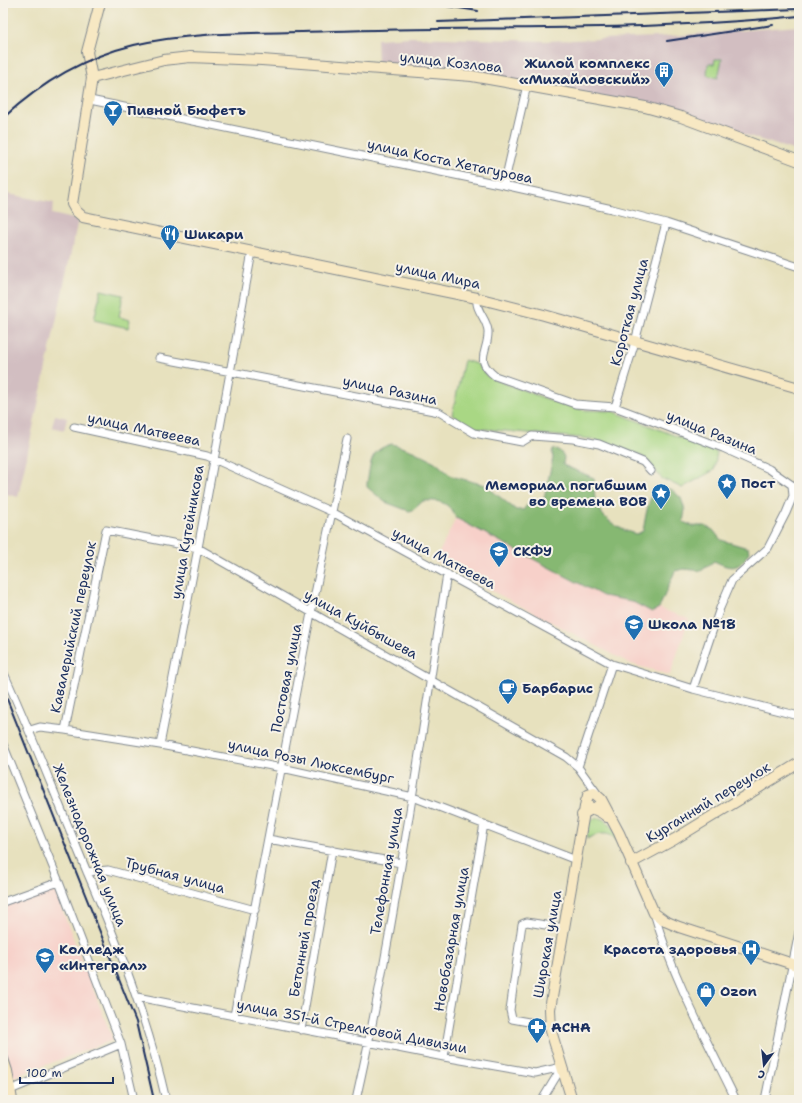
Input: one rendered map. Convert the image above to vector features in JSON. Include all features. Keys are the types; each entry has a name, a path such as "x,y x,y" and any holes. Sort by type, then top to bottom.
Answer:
{"main road":[{"path":"90,100 92,78 87,52 100,3"},
{"name":"улица Козлова","path":"92,78 164,60 190,57 216,57 472,76 645,107 682,117 799,161"},
{"name":"улица Мира","path":"90,100 72,204 76,212 83,217 477,298 544,315 799,388"},
{"name":"Курганный переулок","path":"631,863 675,839 799,762"},
{"path":"582,814 600,805 600,798 594,793 586,799"},
{"name":"улица Куйбышева","path":"600,798 631,863"},
{"name":"улица Куйбышева","path":"586,799 588,806 604,813 610,820"},
{"name":"Широкая улица","path":"572,1100 550,1026 550,1010 583,825 582,814 586,799"},
{"path":"631,863 654,913 665,921 796,965"},
{"path":"3,1058 7,1071 8,1094"}],"street":[{"path":"504,185 527,85"},
{"name":"улица Коста Хетагурова","path":"90,100 504,185 666,223 799,267"},
{"name":"Короткая улица","path":"615,408 635,342 666,223"},
{"name":"улица Кутейникова","path":"160,746 252,252"},
{"name":"улица Разина","path":"477,298 476,305 488,330 482,359 486,369 495,376 575,404 615,408 723,448 769,469 795,486"},
{"name":"улица Разина","path":"159,358 440,412 474,433 522,442 532,436 573,439 599,444 643,462 651,471"},
{"name":"улица Матвеева","path":"74,427 207,456 332,512 612,664 693,689 799,716"},
{"name":"Постовая улица","path":"234,1016 311,612 347,439"},
{"path":"693,689 720,608 732,580 768,548 786,513 793,496 795,486"},
{"name":"улица Куйбышева","path":"106,530 198,548 554,750 578,767 600,798"},
{"name":"Кавалерийский переулок","path":"65,730 106,530"},
{"name":"Телефонная улица","path":"356,1100 369,1042 413,797 447,574"},
{"path":"578,767 612,664"},
{"name":"Железнодорожная улица","path":"3,671 30,730 137,997 159,1069 166,1100"},
{"name":"улица Розы Люксембург","path":"30,730 40,727 65,730 160,746 282,768 413,797 576,860"},
{"path":"3,744 59,882 121,1044 134,1100"},
{"name":"улица Куйбышева","path":"585,778 587,786 586,799"},
{"name":"Новобазарная улица","path":"444,1057 484,824"},
{"path":"268,839 401,863"},
{"name":"Бетонный проезд","path":"301,1030 332,850"},
{"name":"Трубная улица","path":"87,872 108,870 254,910"},
{"path":"3,902 59,882"},
{"path":"654,913 660,936 686,996 736,1100"},
{"path":"550,1026 512,1019 510,1010 522,924 527,922 564,928"},
{"path":"765,1100 796,965 799,932"},
{"name":"улица 351-й Стрелковой Дивизии","path":"137,997 444,1057 535,1072 562,1067"},
{"path":"8,1094 121,1044"},
{"path":"542,1100 562,1067"}],"shaded area":[{"path":"799,26 799,152 683,115 378,64 377,39 410,37 544,41 657,37"},
{"path":"3,193 54,203 52,214 78,220 18,497 3,493"},
{"path":"55,415 67,418 64,430 52,427"},
{"path":"456,518 602,596 631,601 652,612 659,608 689,619 670,675 631,664 435,561"},
{"name":"Колледж «Интеграл»","path":"54,889 113,1040 13,1077 3,1046 3,907"}],"green space":[{"path":"715,59 722,59 718,78 707,75 708,64 714,64"},
{"path":"101,290 123,295 119,317 130,320 128,328 94,320"},
{"path":"464,360 477,364 488,377 547,399 583,410 612,411 717,452 714,470 682,488 661,478 648,461 638,454 592,439 474,428 452,415"},
{"path":"392,444 413,451 435,462 451,476 485,485 516,510 523,510 530,502 542,507 553,458 552,451 555,449 560,451 564,457 563,465 594,478 595,500 597,506 606,518 618,527 637,534 643,531 647,508 657,488 671,489 681,498 685,510 683,522 693,526 705,526 713,530 721,540 748,548 749,552 742,563 734,567 725,566 714,561 701,571 684,569 675,571 659,608 652,612 631,601 603,596 456,518 450,508 443,503 423,501 413,510 409,511 385,502 367,487 367,483 372,458 379,450"},
{"path":"595,818 603,819 607,822 619,838 616,840 610,835 602,834 587,839 588,823"}],"railway":[{"path":"428,3 478,11"},
{"path":"438,22 799,9"},
{"path":"3,118 32,94 64,73 81,64 116,50 158,40 232,34 565,28 682,24 799,16"},
{"path":"667,41 773,25"},
{"path":"3,689 136,1022 154,1100"}],"place":[{"name":"Жилой комплекс «Михайловский»","path":"664,88"},
{"name":"Пивной Бюфетъ","path":"113,127"},
{"name":"Шикари","path":"170,251"},
{"name":"Пост","path":"727,500"},
{"name":"Мемориал погибшим во времена ВОВ","path":"661,510"},
{"name":"СКФУ","path":"499,568"},
{"name":"Школа №18","path":"634,641"},
{"name":"Барбарис","path":"508,705"},
{"name":"Красота здоровья","path":"751,966"},
{"name":"Колледж «Интеграл»","path":"45,974"},
{"name":"Ozon","path":"706,1008"},
{"name":"АСНА","path":"537,1044"}]}
